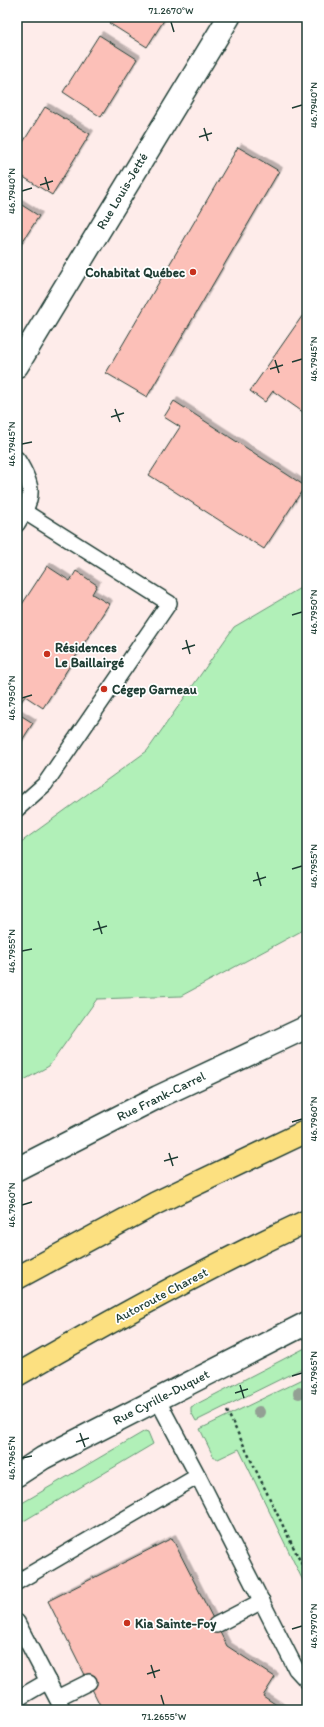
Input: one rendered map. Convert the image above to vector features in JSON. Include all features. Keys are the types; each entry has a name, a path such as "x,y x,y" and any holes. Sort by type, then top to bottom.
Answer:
{"highway":[{"path":"17,1278 156,1203 307,1130"},
{"name":"Autoroute Charest","path":"17,1375 165,1292 307,1222"}],"street":[{"name":"Rue Louis-Jetté","path":"17,366 229,17"},
{"name":"Rue Frank-Carrel","path":"17,1170 158,1097 307,1027"},
{"name":"Rue Cyrille-Duquet","path":"17,1475 43,1458 307,1323"}],"lane":[{"path":"17,459 26,474 32,492 21,518 169,603 45,784 17,809"},
{"path":"157,1399 198,1476 296,1669 307,1681"},
{"path":"17,1582 198,1476"},
{"path":"216,1625 262,1601"},
{"path":"17,1622 60,1704 89,1682"},
{"path":"17,1699 48,1681"}],"path":[{"path":"227,1411 307,1574"}],"green space":[{"path":"307,584 307,928 181,996 97,999 49,1066 17,1084 17,845 147,751 234,627"},
{"path":"307,1347 307,1366 196,1421 191,1412 191,1407"},
{"path":"307,1377 307,1589 239,1449 218,1459 213,1456 200,1429"},
{"path":"145,1431 148,1432 153,1444 17,1525 17,1506"}],"building":[{"path":"113,17 166,17 147,47 109,23"},
{"path":"99,35 137,59 101,117 63,92"},
{"path":"45,107 90,134 52,195 17,173 17,152"},
{"name":"Cohabitat Québec","path":"238,147 279,171 147,397 106,373"},
{"path":"17,202 39,216 17,250"},
{"path":"307,309 307,415 273,391 265,402 250,391"},
{"path":"174,401 305,486 264,549 149,475 180,427 164,417"},
{"name":"Résidences Le Baillairgé","path":"47,566 70,581 76,571 97,585 92,594 109,604 43,708 25,696 17,707 17,612"},
{"path":"17,713 33,723 17,748"},
{"path":"172,1538 227,1646 275,1677 263,1696 284,1710 106,1710 101,1707 48,1601"}],"place":[{"name":"Cohabitat Québec","path":"193,272"},
{"name":"Résidences Le Baillairgé","path":"47,654"},
{"name":"Cégep Garneau","path":"104,689"},
{"name":"Kia Sainte-Foy","path":"127,1623"}]}
